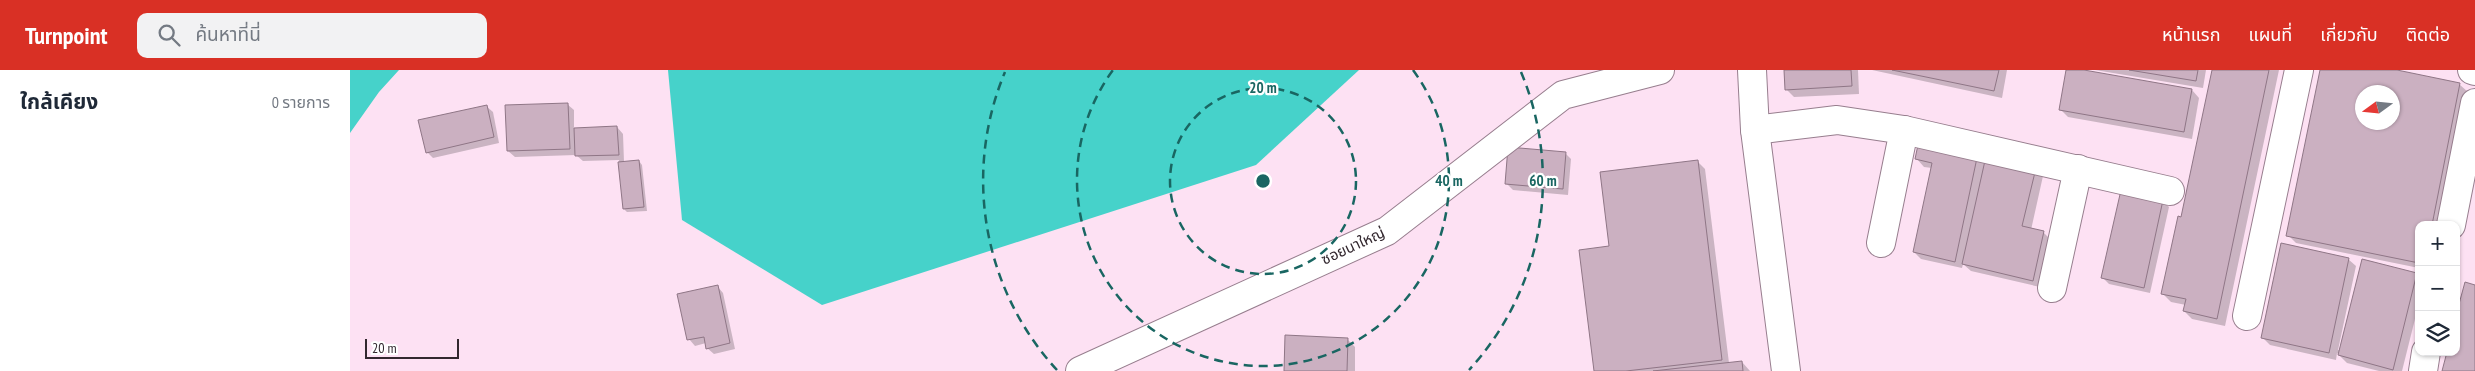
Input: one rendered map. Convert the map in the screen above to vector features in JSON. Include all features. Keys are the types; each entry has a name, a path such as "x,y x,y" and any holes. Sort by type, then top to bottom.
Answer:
{"street":[{"name":"ซอยนาใหญ่","path":"1080,371 1387,231 1563,95 1660,70"},
{"path":"1752,70 1755,130 1786,371"},
{"path":"2246,316 2299,70"},
{"path":"2452,221 2475,104"},
{"path":"1755,130 1837,120 1904,130 2170,191"},
{"path":"1881,243 1904,130"},
{"path":"2052,288 2078,169"},
{"path":"2423,371 2425,356"}],"shaded area":[{"path":"350,70 399,70 379,92 350,133"},
{"path":"668,70 1359,70 1256,165 822,305 682,220"}],"building":[{"path":"1784,70 1851,70 1852,86 1785,90"},
{"path":"1892,70 1999,70 1994,91"},
{"path":"2066,70 2084,70 2192,89 2184,132 2059,110"},
{"path":"2129,70 2198,70 2196,81"},
{"path":"2212,70 2269,70 2217,319 2183,311 2186,299 2161,294 2178,216 2181,217"},
{"path":"2320,70 2397,70 2460,83 2433,221 2415,221 2415,262 2286,236"},
{"path":"568,103 570,149 507,151 505,105"},
{"path":"487,105 494,137 426,153 418,120"},
{"path":"617,126 619,155 575,156 574,128"},
{"path":"1919,140 1978,153 1955,262 1913,252 1932,163 1915,159"},
{"path":"1508,147 1566,152 1563,189 1505,184"},
{"path":"1986,156 2036,168 2022,226 2044,231 2033,281 1962,264"},
{"path":"639,160 644,207 623,209 618,162"},
{"path":"1698,160 1722,360 1626,371 1594,371 1579,250 1609,246 1600,172"},
{"path":"2121,190 2163,200 2144,288 2101,278"},
{"path":"2281,243 2349,258 2329,353 2261,338"},
{"path":"2362,259 2415,272 2415,281 2393,370 2338,355"},
{"path":"2465,282 2475,285 2475,371 2442,371 2446,356 2460,356 2460,300"},
{"path":"718,285 730,343 706,349 704,337 687,340 677,294"},
{"path":"1285,335 1348,338 1347,371 1284,371"},
{"path":"1742,361 1743,371 1653,371"}]}
